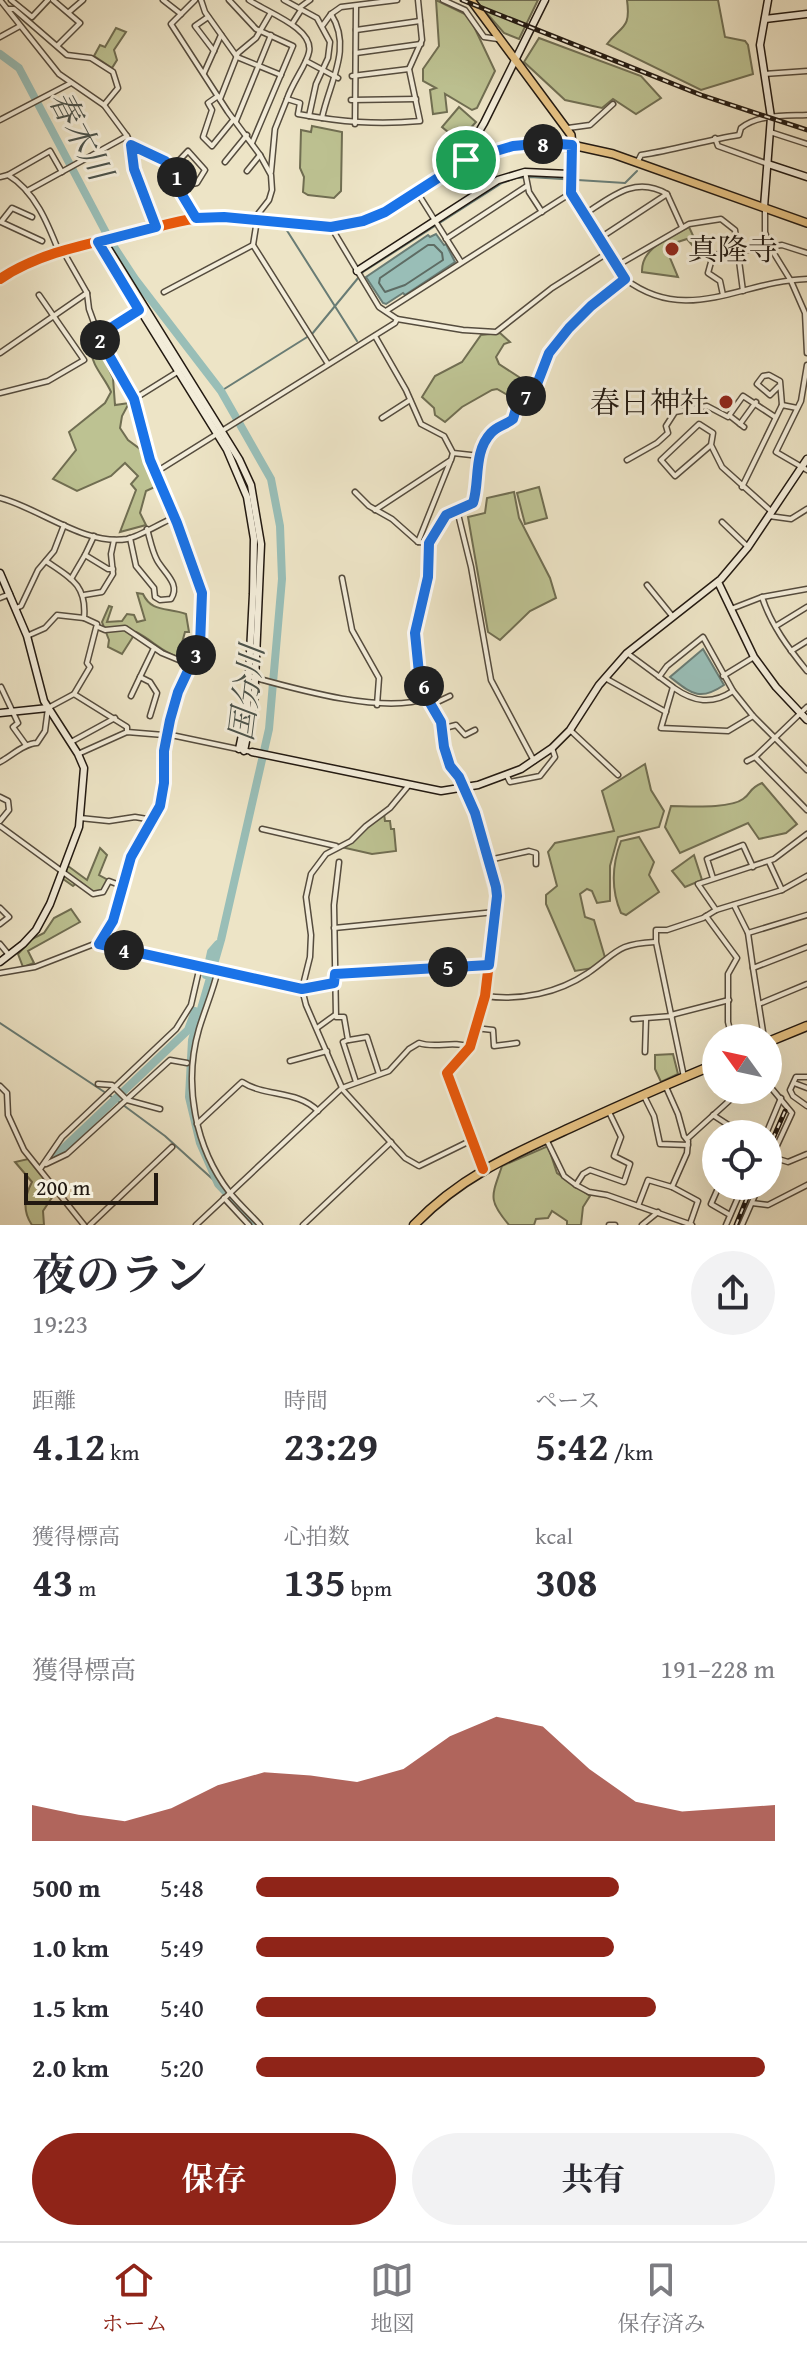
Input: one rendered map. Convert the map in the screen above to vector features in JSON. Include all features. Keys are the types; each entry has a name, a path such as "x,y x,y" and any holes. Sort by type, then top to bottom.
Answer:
{"highway":[{"path":"782,1035 807,1026"},
{"path":"414,1225 444,1197 483,1169 643,1093 702,1070"}],"main road":[{"path":"471,0 571,135 572,145 613,154 807,223"}],"street":[{"path":"0,0 47,61 71,83 104,105 127,136 134,169 156,227"},
{"path":"11,0 21,5 32,17 50,0 69,12 80,23 58,45"},
{"path":"69,12 83,0"},
{"path":"163,0 181,14"},
{"path":"229,0 260,31 293,46 252,143"},
{"path":"249,0 299,28 309,42 310,52 291,85 275,129 272,190 269,200 258,214 253,245 328,364"},
{"path":"284,0 323,25 330,42 328,58 309,116"},
{"path":"292,24 300,9 310,0"},
{"path":"323,25 341,7 397,0"},
{"path":"287,99 300,103 298,114 355,124 420,121 409,69 421,43 418,0"},
{"path":"443,0 465,10 484,37 500,38"},
{"path":"466,160 468,150 545,0"},
{"path":"768,0 760,45 771,117 765,232 805,313 807,353"},
{"path":"271,175 171,24 194,1 237,57 281,75"},
{"path":"355,124 356,6"},
{"path":"8,9 14,9 67,55 91,58 113,72 118,88 104,105"},
{"path":"765,19 807,13"},
{"path":"270,14 260,31 237,57 219,98 208,103 212,110 203,137 212,146 235,120 271,35"},
{"path":"322,118 336,77 342,43 331,14"},
{"path":"208,17 195,26 214,51"},
{"path":"356,30 420,21"},
{"path":"0,37 20,26"},
{"path":"204,73 221,34"},
{"path":"356,53 421,43"},
{"path":"306,61 336,77"},
{"path":"354,76 409,69"},
{"path":"764,74 807,71"},
{"path":"0,120 71,83"},
{"path":"353,100 416,99"},
{"path":"566,129 590,125 613,104"},
{"path":"637,163 641,155 739,135 743,125 771,117 807,115"},
{"path":"770,132 807,144"},
{"path":"225,162 247,135"},
{"path":"27,191 127,136"},
{"path":"715,138 718,146 807,177"},
{"path":"131,145 165,161 182,182 183,197 196,218"},
{"path":"0,279 20,267 61,252 196,218 258,219 331,227 363,221 385,212 466,160 513,146 572,145 571,193 625,279 644,293 664,300 686,301 807,279"},
{"path":"0,177 50,151 62,172"},
{"path":"171,169 188,151 205,170 197,183 182,186"},
{"path":"247,171 260,155"},
{"path":"8,175 27,191 87,293 98,336 134,399 147,449 202,593 200,645 178,692 167,736 163,794 153,820 138,842 113,921 99,944"},
{"path":"358,274 498,180 526,175 569,177"},
{"path":"526,175 527,186 542,212"},
{"path":"446,239 527,186"},
{"path":"585,214 633,186 647,187 667,194 682,227"},
{"path":"417,192 461,262"},
{"path":"386,311 571,193"},
{"path":"600,238 667,194"},
{"path":"32,217 12,208 1,222 42,241"},
{"path":"618,265 682,227 721,219 735,230 743,291"},
{"path":"331,227 379,307 397,319 463,330 496,332 552,288 609,252"},
{"path":"102,241 139,310 222,432"},
{"path":"102,241 222,432 251,485 261,544 245,751"},
{"path":"164,292 253,245"},
{"path":"723,295 720,281 708,273 713,255 787,245 807,253"},
{"path":"483,1169 447,1073 470,1047 485,996 497,896 475,813 450,766 441,722 427,698 419,673 415,633 428,577 429,543 442,520 470,506 474,500 480,456 487,438 499,426 513,419 518,402 534,392 549,353 591,306 625,279"},
{"path":"0,353 87,293"},
{"path":"0,393 48,381 84,360 39,295"},
{"path":"98,336 139,310"},
{"path":"156,472 375,336 397,319"},
{"path":"375,336 421,424 444,436 453,453 418,542"},
{"path":"805,469 776,452 801,401 807,365"},
{"path":"134,399 179,371"},
{"path":"742,487 782,405 780,381 769,375 763,376 757,384 770,395 779,386"},
{"path":"730,416 743,396 775,417"},
{"path":"382,418 410,400"},
{"path":"627,460 668,433 666,426 675,412 707,406 742,425 756,402"},
{"path":"782,405 797,408"},
{"path":"711,445 675,476 661,460 699,424 713,433 711,445 722,467 771,514 791,519 807,509"},
{"path":"453,453 480,456"},
{"path":"78,754 127,732 167,736 441,791 507,776 552,748 570,730 605,678 627,653 718,582 748,547 805,469 807,459"},
{"path":"375,510 451,460"},
{"path":"355,492 418,542 429,543"},
{"path":"0,498 64,525 114,540 130,538 174,518"},
{"path":"457,510 471,567 487,667 509,717 534,761"},
{"path":"722,522 748,547"},
{"path":"16,608 21,606 38,570 54,551 64,525"},
{"path":"130,538 136,566 154,588 155,597 171,599 175,593 172,581 157,559 147,529"},
{"path":"71,579 94,536"},
{"path":"84,595 102,592 113,574 111,554 114,540"},
{"path":"85,555 113,569"},
{"path":"46,561 71,579 84,595 84,618"},
{"path":"0,573 27,636 48,708 43,736 37,743 26,745 19,753 0,762"},
{"path":"342,578 352,630 379,678 377,705"},
{"path":"718,582 754,657 776,687 807,720"},
{"path":"647,585 673,617"},
{"path":"731,609 762,597 807,589"},
{"path":"0,598 10,594"},
{"path":"762,597 791,651 807,671"},
{"path":"776,626 807,607"},
{"path":"27,636 45,628 57,615 84,618 105,630 125,628 154,648 191,665"},
{"path":"0,713 48,708 74,694 90,667 87,663 91,638 98,627"},
{"path":"659,677 667,666 703,637 733,691 753,716 807,770"},
{"path":"791,651 807,641"},
{"path":"131,696 154,648"},
{"path":"627,653 687,697 716,701 733,691"},
{"path":"723,676 754,657"},
{"path":"140,677 150,682 157,693 150,716"},
{"path":"253,677 377,705 414,703 427,698"},
{"path":"605,678 667,712"},
{"path":"1,687 18,723 13,727 26,745"},
{"path":"673,687 661,728 722,731 734,729 753,716"},
{"path":"74,694 115,718 127,727 127,732"},
{"path":"431,705 450,696"},
{"path":"747,761 807,707"},
{"path":"0,962 36,930 50,904 79,827 84,768 48,708"},
{"path":"71,742 115,718"},
{"path":"441,729 456,725 465,735 475,730"},
{"path":"570,730 618,775"},
{"path":"507,776 510,782 540,776 555,757 552,748"},
{"path":"755,757 807,810"},
{"path":"409,785 390,808 351,841 336,846 326,854 311,874 306,897 311,935 310,957 302,989 342,1088 405,1158 419,1166 472,1140"},
{"path":"0,797 8,801 9,810 0,823 95,895 103,892 109,881 122,886"},
{"path":"80,818 109,821 135,817 153,820"},
{"path":"262,829 336,846"},
{"path":"716,910 698,884 769,862 784,854 807,834"},
{"path":"713,879 707,859 743,845 753,867"},
{"path":"489,860 529,851 536,853 536,864"},
{"path":"335,1015 333,928 339,862"},
{"path":"769,862 782,890"},
{"path":"684,1077 656,930 667,930 716,910 782,890 807,876"},
{"path":"734,905 748,933 763,1024"},
{"path":"0,908 9,917 0,924"},
{"path":"333,928 495,912"},
{"path":"748,933 807,915"},
{"path":"706,916 737,958 728,974 728,1024"},
{"path":"485,996 501,998 552,991 585,975 618,948 656,942"},
{"path":"0,944 9,955"},
{"path":"0,973 35,967 99,944 302,989 334,983"},
{"path":"753,968 807,947"},
{"path":"335,974 489,965"},
{"path":"46,1164 62,1137 176,1029 191,1005 200,966"},
{"path":"218,970 196,1040 192,1087 197,1124 207,1152 230,1193 260,1225"},
{"path":"759,1004 807,984"},
{"path":"633,1019 672,1016 729,1000"},
{"path":"317,1028 335,1015"},
{"path":"335,1015 344,1017 348,1040"},
{"path":"645,1052 646,1020"},
{"path":"475,1028 493,1030 494,1046 517,1043"},
{"path":"356,1082 343,1042 348,1040 367,1037 379,1074"},
{"path":"196,1225 342,1088 389,1071 409,1049 419,1043 431,1047 458,1043 470,1047"},
{"path":"290,1061 327,1051"},
{"path":"40,1169 67,1154 170,1060 187,1063"},
{"path":"807,1077 799,1076 790,1092 805,1105 807,1097"},
{"path":"197,1124 242,1082 256,1090 309,1102 318,1111"},
{"path":"794,1082 807,1088"},
{"path":"98,1084 115,1087 127,1100 160,1109"},
{"path":"665,1084 688,1142"},
{"path":"0,1086 7,1093 7,1111 19,1141 87,1225 172,1147"},
{"path":"643,1093 654,1116 660,1144 688,1142"},
{"path":"782,1099 792,1113 782,1135"},
{"path":"672,1187 688,1142 725,1104"},
{"path":"576,1185 590,1170 624,1182 630,1164 614,1156 621,1137 607,1110"},
{"path":"713,1115 721,1120"},
{"path":"546,1139 564,1176 589,1192 691,1225 698,1201 672,1187 648,1180 638,1206"},
{"path":"303,1225 391,1142"},
{"path":"782,1160 788,1162 807,1154"},
{"path":"752,1203 765,1206 807,1185"},
{"path":"224,1198 249,1225"},
{"path":"713,1200 711,1204 730,1215"},
{"path":"726,1225 737,1200"},
{"path":"742,1225 753,1200"},
{"path":"642,1225 658,1212"},
{"path":"609,1225 615,1225"}],"green space":[{"path":"436,0 469,16 495,71 477,108 472,110 445,94 447,112 433,114 430,90 436,88 423,81 423,69 439,46"},
{"path":"475,0 538,0 519,39 504,33"},
{"path":"627,0 718,0 725,37 745,41 753,74 701,90 607,44 626,22"},
{"path":"116,28 126,32 114,50 117,60 112,68 94,56 100,45 105,47"},
{"path":"539,38 641,76 661,98 636,114 613,99 602,108 565,100 524,62"},
{"path":"459,107 476,122 459,141 442,127"},
{"path":"312,126 342,132 341,191 334,198 303,192 301,130 311,132"},
{"path":"689,227 696,242 692,245 687,239 665,246 678,277 642,272 643,263 651,250"},
{"path":"500,333 510,342 504,344 496,357 499,364 528,383 524,396 518,401 497,389 492,390 462,407 445,422 435,415 434,408 422,397 435,376 462,362 481,335"},
{"path":"99,348 113,378 115,405 129,403 120,428 128,440 140,449 157,486 146,491 140,513 146,525 120,532 136,490 131,484 138,476 125,463 111,476 77,491 53,479 76,450 69,432 105,403 111,392 92,356 91,351"},
{"path":"539,487 547,518 525,524 517,493"},
{"path":"514,492 519,518 550,578 556,598 530,611 500,640 488,632 468,517 485,513 487,498"},
{"path":"137,593 143,594 156,607 186,614 189,632 185,632 178,657 136,632 122,654 108,647 109,640 102,622 109,606 112,607 107,622 122,621 127,614 134,615 137,622 145,620"},
{"path":"645,764 651,790 664,811 659,827 618,837 610,866 610,901 597,903 592,891 587,889 580,894 585,917 594,920 606,961 599,967 575,971 546,904 546,895 557,886 548,852 555,843 614,831 602,791"},
{"path":"762,783 797,824 786,833 759,839 748,823 680,853 665,827 671,806 737,802"},
{"path":"384,814 385,821 390,821 391,829 394,829 396,851 372,854 341,847"},
{"path":"639,837 654,862 649,875 659,892 626,915 621,913 616,895 616,859 621,841"},
{"path":"100,848 107,855 99,875 108,880 102,891 93,892 79,881 73,886 63,879 68,866 87,880"},
{"path":"694,855 702,880 685,887 672,871"},
{"path":"71,909 80,922 28,951 34,963 23,967 18,954 32,939 44,933 54,918"},
{"path":"673,1054 678,1074 661,1082 655,1069 655,1055"},
{"path":"548,1146 557,1173 590,1196 583,1207 581,1225 567,1225 567,1221 552,1211 548,1218 536,1219 534,1225 509,1225 494,1203 502,1166"},
{"path":"28,1159 55,1193 43,1211 44,1225 32,1225 25,1209 32,1182 15,1162"}],"water":[{"path":"436,234 446,244 455,262 405,295 403,293 383,303 366,277 428,235"},
{"path":"703,649 724,685 701,694 690,691 670,677"}],"waterway":[{"name":"国分川","path":"0,54 19,68 112,244 221,391 271,479 280,526 282,579 269,729 221,940 192,1040 189,1097 200,1143 218,1184 257,1225"},
{"path":"221,391 312,334 363,272 502,183 530,177 625,183 637,171"},
{"path":"286,229 357,341"},
{"path":"206,975 211,952 218,944"},
{"path":"51,1160 188,1030 195,1011"},
{"path":"0,1023 115,1099 165,1136 218,1184"}],"railway":[{"path":"462,0 701,95 807,130"},
{"path":"781,1120 785,1111"},
{"path":"736,1225 746,1200"}],"cycle path":[{"path":"0,279 29,263 61,251 188,220 227,217 327,226 360,222 391,208 454,167 486,154 519,146 572,145 571,193 625,279 569,328 549,353 534,392 518,402 513,419 493,431 485,441 479,458 473,503 446,515 429,543 428,577 415,633 419,673 427,698 441,722 450,766 459,777 475,813 497,896 485,996 470,1047 447,1073 483,1169"}],"place":[{"name":"真隆寺","path":"672,249"},
{"name":"春日神社","path":"726,402"}],"route":[{"path":"547,143 572,145 569,188 625,279 591,306 549,353 534,392 518,402 513,419 499,426 487,438 480,456 473,503 446,515 429,543 428,577 415,633 417,660 427,698 441,722 450,766 459,777 475,813 494,877 497,896 489,965 335,974 334,983 302,989 99,944 113,921 131,857 160,806 167,736 178,692 200,645 202,610 202,593 150,460 134,399 98,336 139,310 98,242 156,227 134,169 131,145 165,161 182,182 181,193 196,218 258,219 301,226 331,227 363,221 385,212 466,160 513,146 547,143"}],"water label":[{"name":"春木川","path":"81,135"}]}
